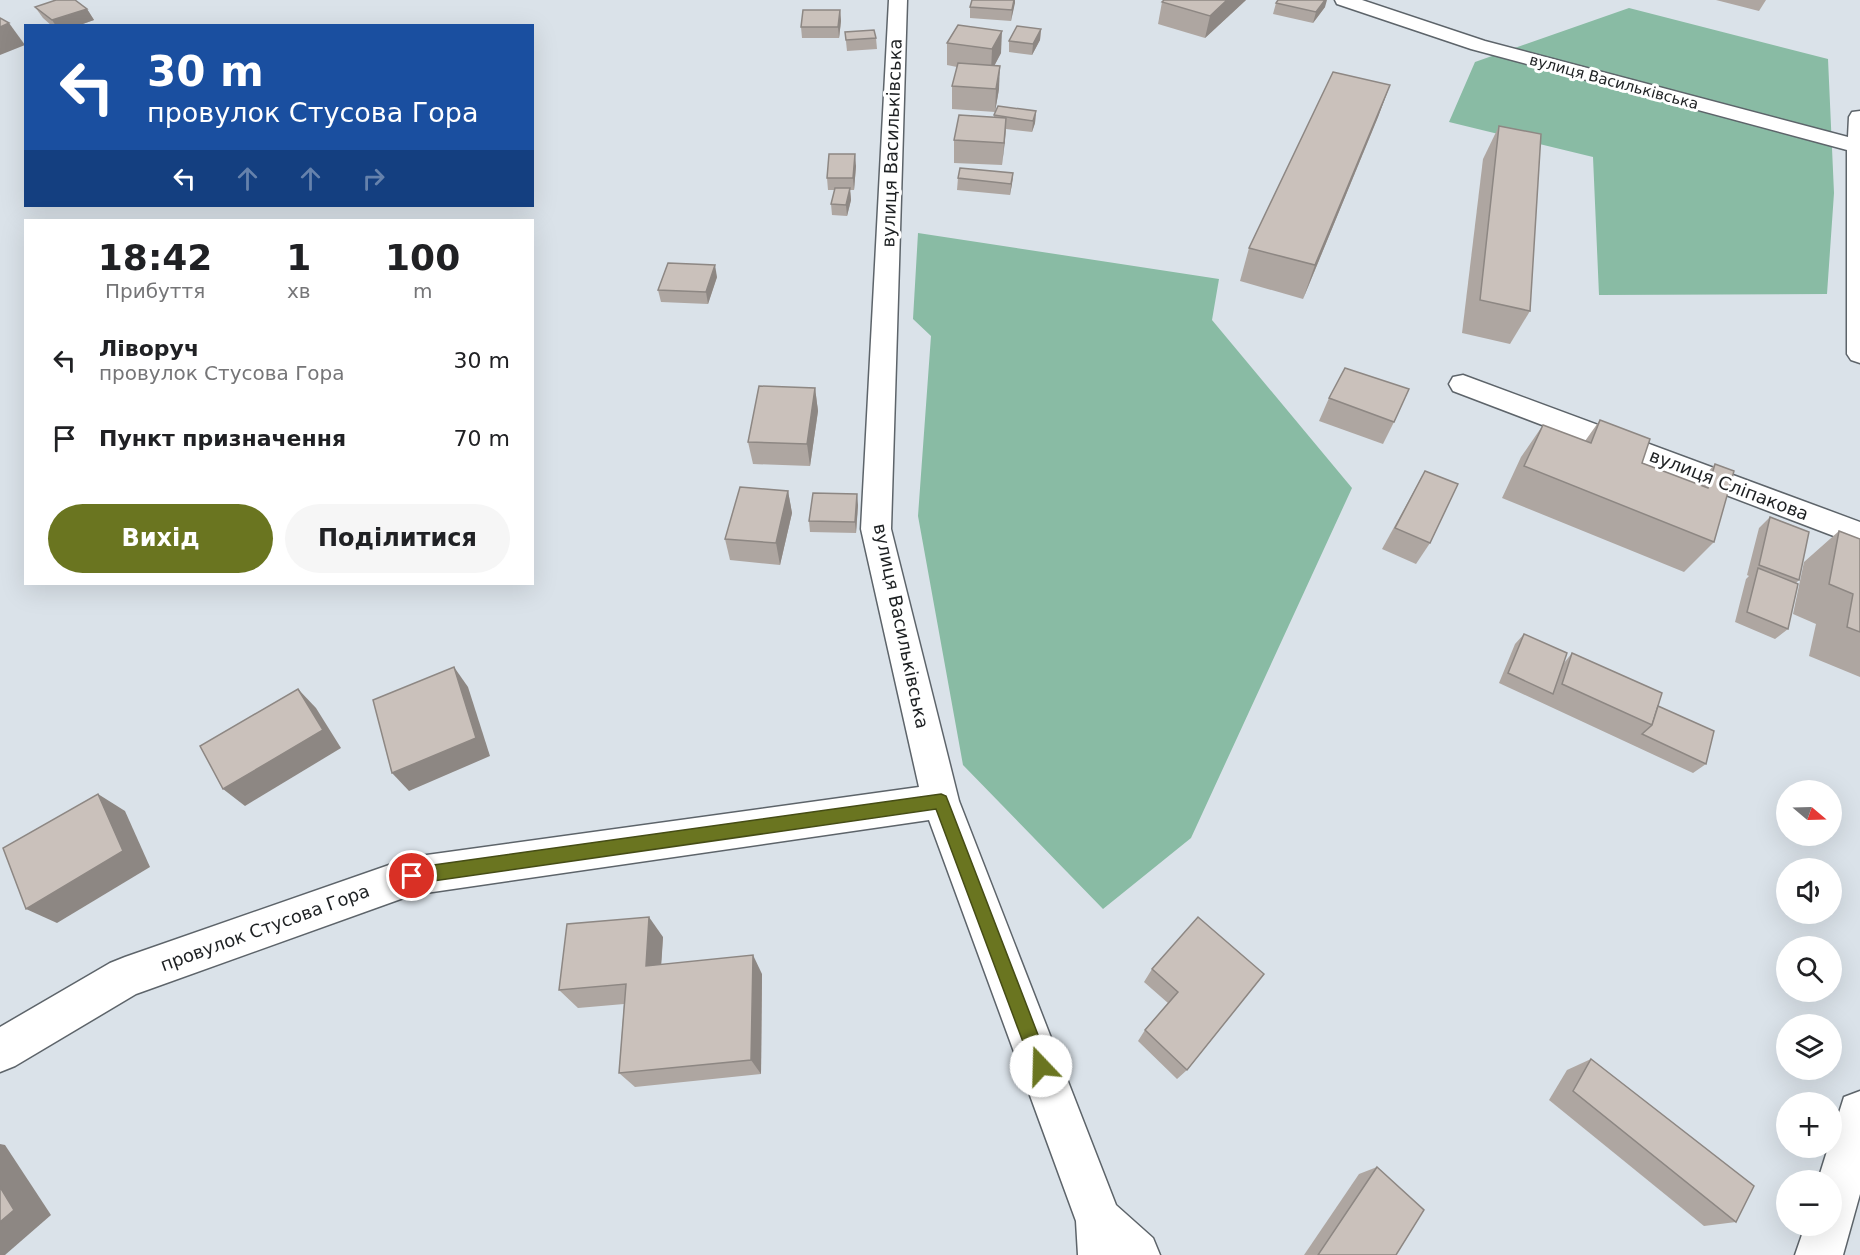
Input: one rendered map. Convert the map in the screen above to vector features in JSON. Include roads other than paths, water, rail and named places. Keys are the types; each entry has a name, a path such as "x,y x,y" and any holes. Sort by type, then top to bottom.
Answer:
{"street":[{"name":"вулиця Васильківська","path":"898,0 876,529 941,801 1100,1238"},
{"name":"вулиця Васильківська","path":"1344,0 1478,45 1858,146"},
{"path":"1860,117 1858,146 1860,354"},
{"name":"вулиця Сліпакова","path":"1463,384 1860,534"},
{"name":"провулок Стусова Гора","path":"0,1051 124,978 412,876 941,801"},
{"path":"1842,1177 1860,1113"},
{"path":"1819,1255 1825,1236"},
{"path":"1100,1238 1136,1255"}]}
